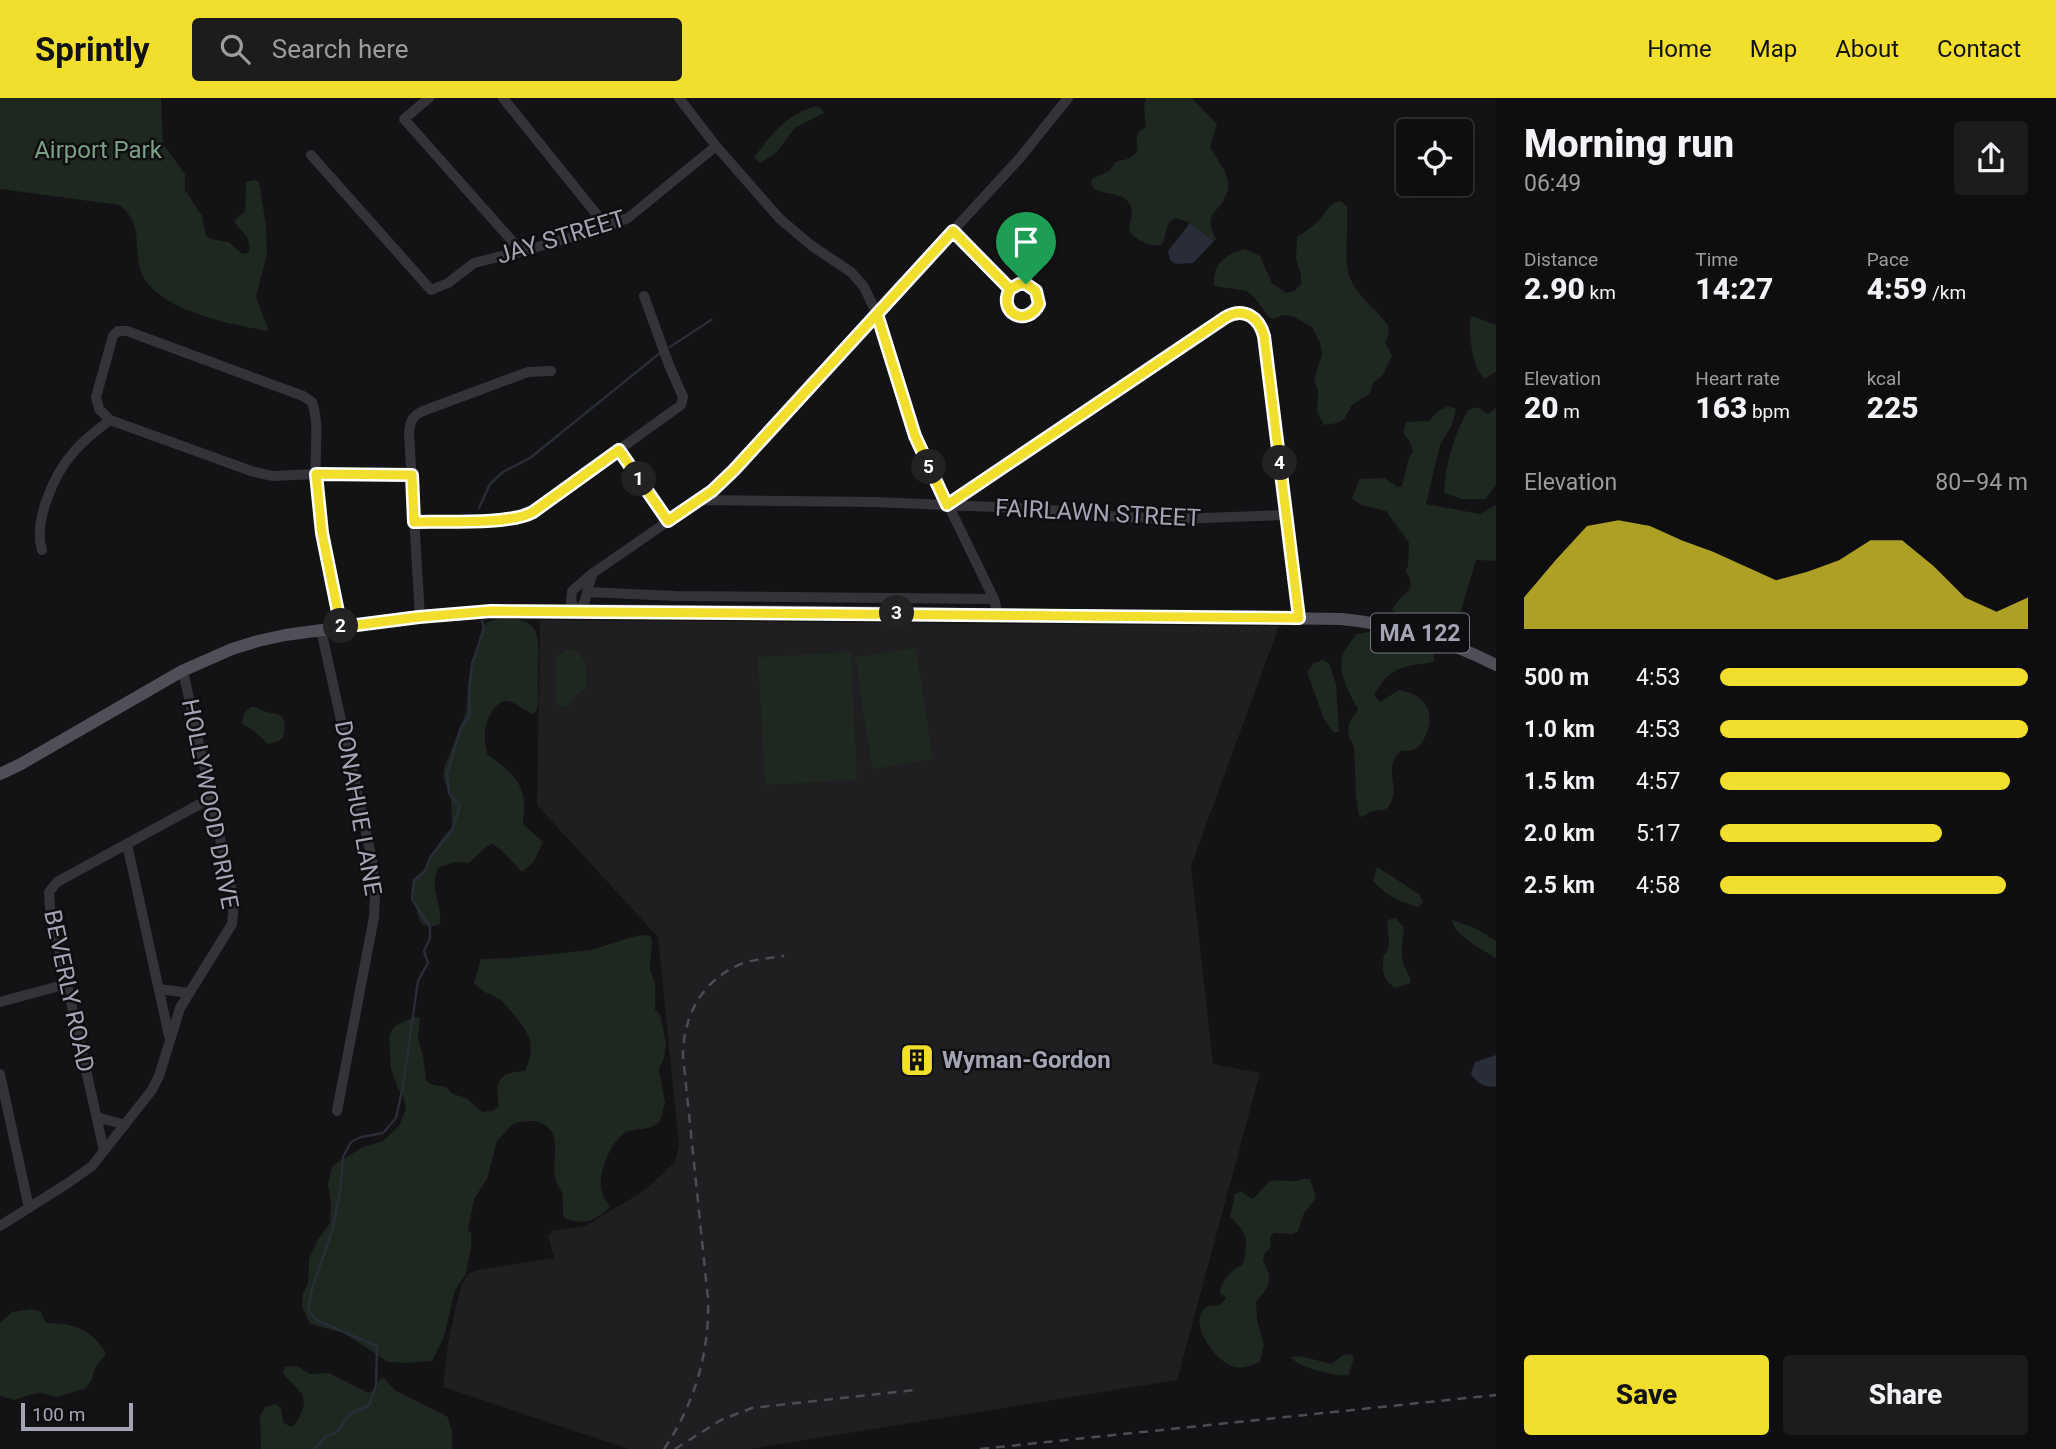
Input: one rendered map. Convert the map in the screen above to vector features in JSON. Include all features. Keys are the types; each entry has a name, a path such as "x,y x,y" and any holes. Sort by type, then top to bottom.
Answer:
{"main road":[{"name":"MA 122","path":"0,774 183,671 244,645 285,635 341,627 491,611 1339,619 1422,634 1455,645 1496,665"}],"street":[{"path":"429,98 404,118 521,251"},
{"path":"503,98 606,226"},
{"path":"679,98 716,146 780,219 812,246 855,275 864,287 877,314 915,436 994,599 998,615"},
{"path":"593,573 585,604 579,611 571,603 572,591 593,573 699,500 734,470 1020,159 1068,98"},
{"name":"JAY STREET","path":"311,156 431,290 448,283 470,264 606,226 634,215 716,146"},
{"path":"953,231 1010,289"},
{"path":"414,522 500,520 527,516 681,405 684,400 644,296"},
{"path":"947,505 1226,317 1238,312 1250,315 1262,331 1299,618"},
{"path":"341,627 322,533 316,474 314,408 312,402 125,330 118,331 113,336 97,391 97,407 110,420 260,474 279,476 316,474 412,475"},
{"path":"419,617 409,433 411,421 415,415 528,372 551,371"},
{"path":"42,550 39,536 41,519 60,471 74,451 110,420"},
{"path":"619,450 668,521"},
{"name":"FAIRLAWN STREET","path":"699,500 873,502 1177,519 1286,515"},
{"path":"587,592 703,597 994,599"},
{"name":"DONAHUE LANE","path":"321,630 372,860 376,897 369,949 337,1111"},
{"name":"HOLLYWOOD DRIVE","path":"0,1226 83,1173 125,1125 156,1083 178,1014 229,930 234,916 234,902 183,671"},
{"name":"BEVERLY ROAD","path":"104,1151 50,907 50,892 57,883 211,798"},
{"path":"127,844 169,1039"},
{"path":"0,1002 67,984"},
{"path":"159,989 189,992"},
{"path":"0,1074 29,1208"},
{"path":"97,1117 125,1125"}],"shaded area":[{"path":"1190,223 1214,241 1193,263 1176,264 1170,260 1168,251"},
{"name":"Wyman-Gordon","path":"540,620 1279,626 1191,866 1213,1064 1260,1073 1177,1380 750,1449 629,1449 443,1387 448,1343 461,1286 468,1274 477,1270 554,1258 548,1236 552,1231 585,1226 644,1191 675,1162 679,1146 658,937 537,805"},
{"path":"1496,1055 1496,1087 1482,1084 1471,1074 1475,1062"}],"green space":[{"name":"Airport Park","path":"0,98 161,98 163,144 185,174 185,190 202,216 206,236 229,242 242,254 249,252 249,242 234,221 245,211 246,182 259,182 266,225 267,254 256,297 269,331 193,312 157,293 145,280 139,265 137,240 131,218 119,205 0,189"},
{"path":"1146,98 1192,98 1217,124 1210,147 1225,172 1228,188 1223,202 1212,217 1212,230 1216,239 1214,241 1190,223 1176,218 1167,226 1162,245 1144,242 1129,231 1132,214 1128,201 1093,188 1092,179 1136,152 1138,134 1146,127"},
{"path":"816,106 824,113 795,128 776,153 760,163 754,158 766,141 788,119"},
{"path":"1340,201 1347,206 1347,263 1350,278 1357,291 1388,325 1389,335 1385,342 1392,356 1383,375 1373,383 1368,395 1352,405 1344,419 1324,425 1317,412 1318,391 1314,379 1322,355 1320,343 1312,327 1294,317 1269,317 1247,291 1214,286 1214,278 1221,262 1231,254 1245,249 1260,256 1272,283 1286,293 1294,291 1301,284 1296,259 1297,237 1319,220 1329,207"},
{"path":"1472,316 1496,325 1496,371 1485,379 1477,368 1472,351"},
{"path":"1448,406 1456,409 1451,427 1440,445 1426,504 1480,514 1496,505 1496,561 1476,560 1456,627 1406,618 1392,610 1410,588 1405,570 1408,567 1409,543 1386,511 1361,505 1352,498 1360,479 1385,478 1397,487 1402,486 1409,457 1413,452 1403,432 1406,422 1429,421 1438,411"},
{"path":"1478,407 1488,414 1496,408 1496,485 1485,499 1462,499 1444,493 1446,472 1463,420 1468,410"},
{"path":"509,618 527,623 536,632 538,704 533,714 507,701 498,704 487,722 487,754 506,768 520,786 524,801 523,824 543,842 533,863 522,872 492,844 469,863 454,862 438,868 435,889 440,924 423,925 415,902 414,882 452,828 451,800 443,777 444,769 466,712 469,677 482,628 491,621"},
{"path":"1375,631 1401,637 1408,644 1428,648 1434,654 1434,662 1414,665 1392,673 1374,695 1380,702 1399,690 1417,696 1427,707 1430,722 1421,744 1412,750 1401,751 1395,758 1392,771 1394,792 1389,806 1362,817 1359,816 1356,796 1354,747 1348,735 1349,723 1358,709 1345,683 1341,661 1344,651 1356,634"},
{"path":"916,648 933,759 872,769 855,657"},
{"path":"573,649 583,660 587,687 564,707 556,705 555,658 564,651"},
{"path":"851,652 857,780 765,785 758,657"},
{"path":"1323,660 1329,663 1336,684 1339,732 1333,732 1324,719 1307,672 1314,663"},
{"path":"251,707 282,717 285,728 283,738 268,744 242,724 244,713"},
{"path":"1377,867 1419,894 1423,902 1418,907 1411,905 1383,890 1373,881"},
{"path":"1396,918 1404,928 1402,958 1411,983 1396,988 1385,978 1383,965 1389,942 1387,920"},
{"path":"1452,920 1477,929 1496,941 1496,958 1458,932"},
{"path":"645,935 652,940 650,969 655,983 655,1010 660,1014 666,1043 659,1069 665,1103 660,1122 623,1134 612,1147 604,1164 601,1180 602,1193 610,1207 590,1220 579,1222 565,1219 562,1193 555,1178 552,1133 548,1127 538,1122 514,1123 497,1141 487,1179 474,1199 468,1229 471,1246 466,1274 455,1290 444,1337 432,1361 388,1362 344,1333 310,1324 302,1306 303,1293 308,1284 309,1259 317,1241 330,1223 328,1184 332,1166 363,1147 383,1141 399,1126 406,1109 391,1069 389,1035 395,1026 414,1017 420,1018 418,1039 426,1080 467,1098 483,1112 492,1111 499,1106 500,1079 525,1071 531,1048 528,1034 502,1001 481,990 474,983 481,959 591,950"},
{"path":"1310,1179 1316,1198 1304,1213 1298,1231 1293,1234 1274,1233 1270,1237 1271,1247 1265,1253 1263,1261 1269,1273 1269,1283 1256,1302 1257,1320 1264,1345 1260,1362 1234,1367 1220,1358 1207,1343 1200,1317 1206,1307 1223,1302 1226,1298 1220,1293 1222,1283 1231,1272 1243,1264 1246,1238 1230,1217 1235,1194 1241,1191 1252,1199 1272,1181"},
{"path":"33,1309 41,1312 46,1323 65,1324 81,1329 101,1345 106,1354 95,1368 86,1388 57,1397 40,1393 15,1400 0,1396 0,1323 12,1312"},
{"path":"1351,1354 1354,1357 1349,1375 1318,1371 1301,1365 1291,1357 1300,1356 1332,1364 1343,1355"},
{"path":"297,1366 310,1374 329,1373 369,1393 377,1389 376,1383 383,1377 396,1391 447,1416 452,1430 452,1449 261,1449 260,1416 265,1407 276,1404 281,1408 283,1422 290,1427 299,1418 304,1401 300,1391 283,1373 285,1367"}],"waterway":[{"path":"670,347 711,320"},
{"path":"479,508 490,484 503,472 530,458 660,353"},
{"path":"314,1449 325,1437 337,1432 350,1414 369,1405 376,1386 377,1346 318,1321 308,1311 311,1292 332,1231 340,1193 343,1157 351,1142 361,1137 383,1133 396,1118 418,981 428,963 424,951 430,938 430,927 412,899 414,880 424,873 431,856 452,830 460,806 449,793 447,774 461,728 470,714 472,664 484,629 482,621"}],"railway":[{"path":"664,1449 692,1396 703,1358 708,1319 683,1056 687,1027 697,1001 715,979 741,964 784,956"},
{"path":"675,1449 721,1420 752,1408 915,1390"},
{"path":"980,1449 1496,1395"}],"place":[{"name":"Wyman-Gordon","path":"917,1060"}],"route":[{"path":"1026,284 1010,289 953,231 877,314 791,406 734,470 712,491 668,521 619,450 527,516 509,519 414,522 412,475 316,474 322,533 341,627 491,611 1299,618 1264,336 1258,322 1244,313 1238,312 1226,317 947,505 915,436 877,314 915,272 953,231 1010,289 1006,299 1008,307 1019,316 1033,313 1039,304 1036,291 1026,284"}]}
